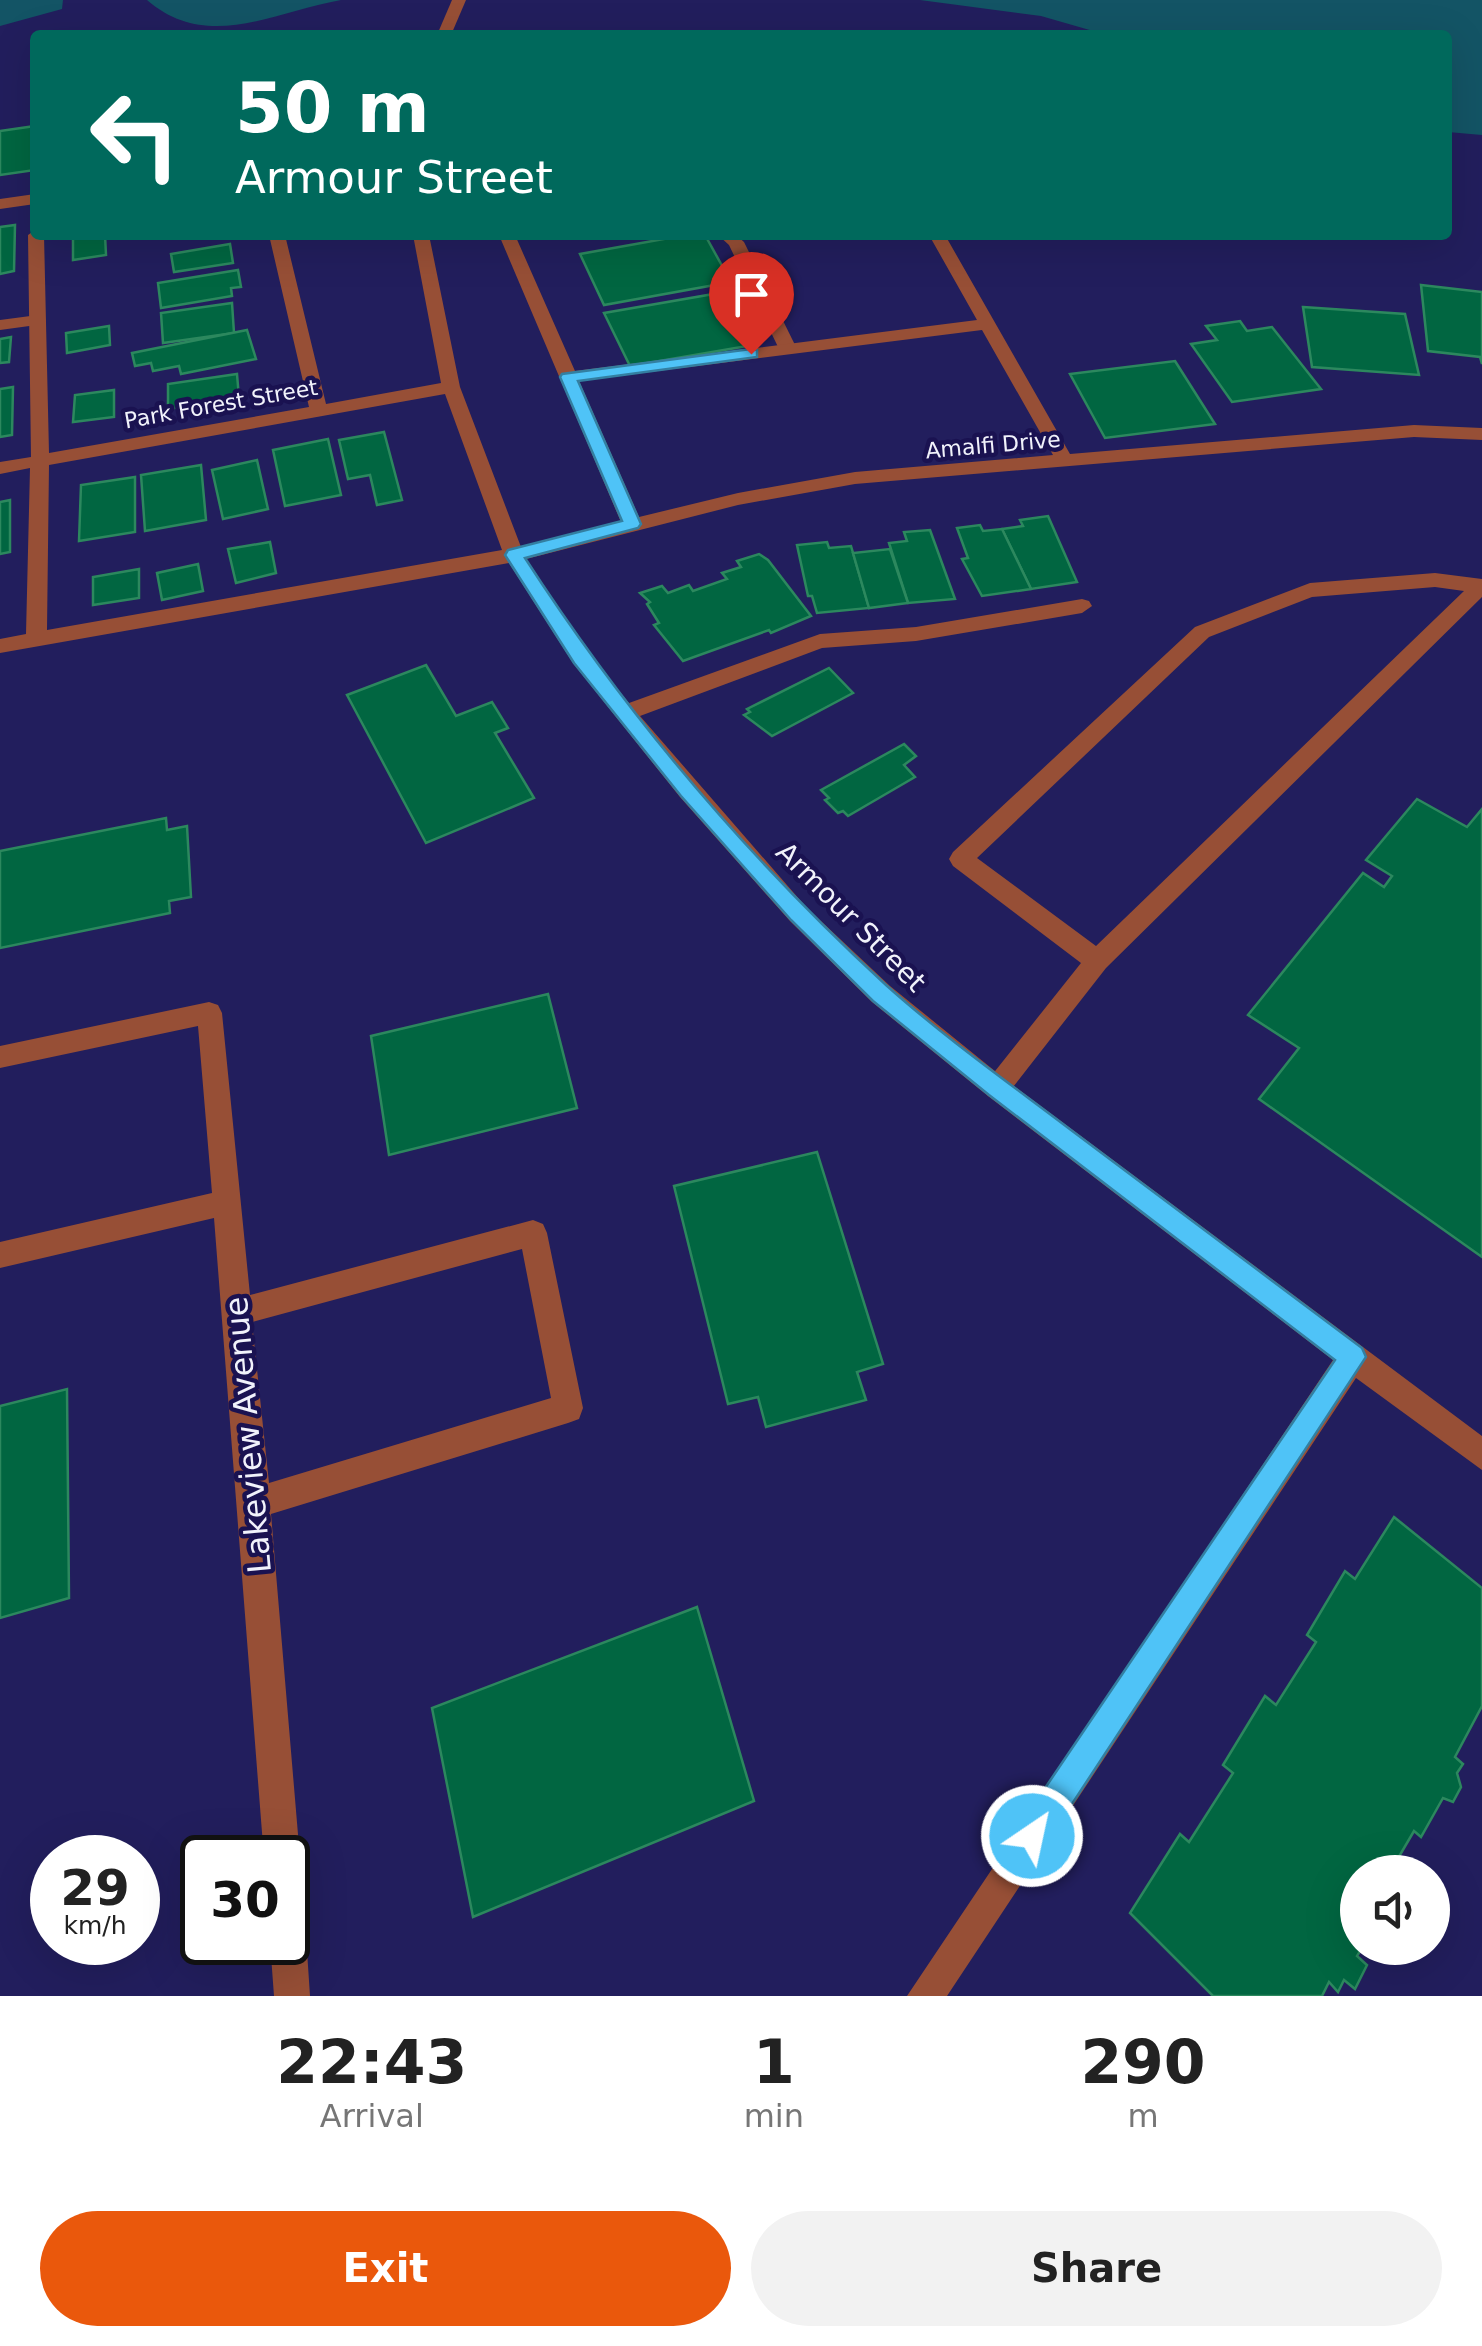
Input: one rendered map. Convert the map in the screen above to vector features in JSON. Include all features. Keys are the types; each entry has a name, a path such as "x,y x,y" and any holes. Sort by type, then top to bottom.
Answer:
{"street":[{"path":"446,30 459,0"},
{"path":"0,204 30,199"},
{"path":"36,240 40,461 36,640"},
{"path":"278,240 318,409"},
{"name":"Armour Street","path":"422,240 452,387 514,555 580,658 688,791 798,914 881,994 998,1088 1482,1456"},
{"path":"509,240 632,524"},
{"path":"733,240 788,349"},
{"path":"940,240 1065,461"},
{"path":"0,326 38,320"},
{"path":"568,377 987,324"},
{"name":"Park Forest Street","path":"0,468 452,387"},
{"name":"Amalfi Drive","path":"0,646 514,555 738,499 855,478 1414,430 1482,434"},
{"path":"1097,961 961,858 1202,632 1310,590 1435,580 1481,586"},
{"path":"998,1088 1097,961 1481,586"},
{"path":"626,713 820,641 916,634 1082,606"},
{"name":"Lakeview Avenue","path":"0,1057 209,1013 255,1503 280,1835"},
{"path":"0,1255 224,1203"},
{"path":"238,1312 533,1233 568,1408 255,1503"},
{"path":"925,1996 1353,1357"},
{"path":"290,1965 292,1996"}],"water":[{"path":"0,0 63,0 62,9 0,26"},
{"path":"147,0 341,0 266,19 217,26 193,24"},
{"path":"920,0 1482,0 1482,135 1452,132 1452,30 1090,30 1041,16"}],"building":[{"path":"30,127 30,171 0,175 0,131"},
{"path":"15,225 14,271 0,274 0,227"},
{"path":"73,240 105,240 106,255 73,260"},
{"path":"658,240 708,240 731,282 604,305 580,254"},
{"path":"230,244 233,263 174,272 171,254"},
{"path":"238,270 241,287 231,288 232,296 161,308 158,283"},
{"path":"1421,285 1482,292 1482,364 1480,357 1428,351"},
{"path":"731,291 759,344 630,366 604,313"},
{"path":"232,303 234,333 163,343 161,313"},
{"path":"1303,307 1405,314 1419,375 1312,367"},
{"path":"1240,321 1247,331 1272,327 1321,389 1232,402 1191,344 1217,340 1206,326"},
{"path":"109,326 110,345 67,353 66,333"},
{"path":"247,330 256,359 181,374 179,366 153,371 151,363 135,366 132,353"},
{"path":"11,337 9,362 0,363 0,339"},
{"path":"1175,361 1215,424 1105,438 1070,374"},
{"path":"237,374 239,398 168,409 168,384"},
{"path":"13,387 12,435 0,437 0,389"},
{"path":"114,390 114,417 73,422 75,395"},
{"path":"384,432 402,500 377,505 370,475 348,479 339,440"},
{"path":"328,439 341,495 285,506 273,450"},
{"path":"257,460 268,509 223,519 212,470"},
{"path":"201,465 206,520 145,531 141,475"},
{"path":"135,477 135,532 79,541 81,485"},
{"path":"10,500 10,552 0,554 0,502"},
{"path":"1048,516 1077,582 1031,589 1002,529 1023,526 1020,520"},
{"path":"980,525 983,531 1002,529 1031,589 982,596 962,559 968,558 957,528"},
{"path":"930,530 955,599 908,603 889,543 907,541 904,532"},
{"path":"270,542 276,573 236,583 228,549"},
{"path":"827,542 829,548 851,546 869,608 817,613 812,596 808,596 797,545"},
{"path":"890,549 908,603 869,608 853,553"},
{"path":"759,554 768,560 811,616 683,661 654,625 659,623 647,604 650,602 640,593 662,586 668,593 689,585 693,591 727,579 722,573 741,567 737,561"},
{"path":"198,564 203,591 162,600 157,573"},
{"path":"139,569 139,598 93,605 93,577"},
{"path":"426,665 456,716 492,702 508,728 495,733 534,798 426,843 347,695"},
{"path":"829,668 853,693 772,736 744,715 750,712 747,709"},
{"path":"904,744 916,756 904,765 915,777 848,816 843,811 838,813 825,800 829,798 821,790"},
{"path":"1417,799 1467,827 1482,809 1482,1257 1259,1099 1299,1048 1248,1015 1363,873 1384,887 1392,876 1366,860"},
{"path":"166,818 167,830 187,826 191,897 169,901 170,913 0,948 0,851"},
{"path":"548,994 577,1108 389,1155 371,1036"},
{"path":"817,1152 883,1364 857,1372 866,1400 766,1427 758,1397 728,1404 674,1186"},
{"path":"67,1389 69,1598 0,1618 0,1406"},
{"path":"1394,1517 1482,1588 1482,1706 1455,1757 1463,1764 1457,1773 1461,1787 1453,1802 1443,1798 1421,1837 1414,1831 1400,1855 1340,1855 1340,1965 1367,1965 1355,1989 1344,1980 1338,1992 1329,1982 1322,1996 1213,1996 1130,1913 1180,1834 1189,1842 1233,1773 1223,1765 1265,1696 1276,1705 1316,1642 1307,1635 1345,1571 1355,1579"},
{"path":"697,1607 754,1801 473,1917 432,1708"}],"route":[{"path":"751,354 568,377 632,524 514,555 580,658 688,791 798,914 881,994 998,1088 1353,1357 1032,1836"}]}
